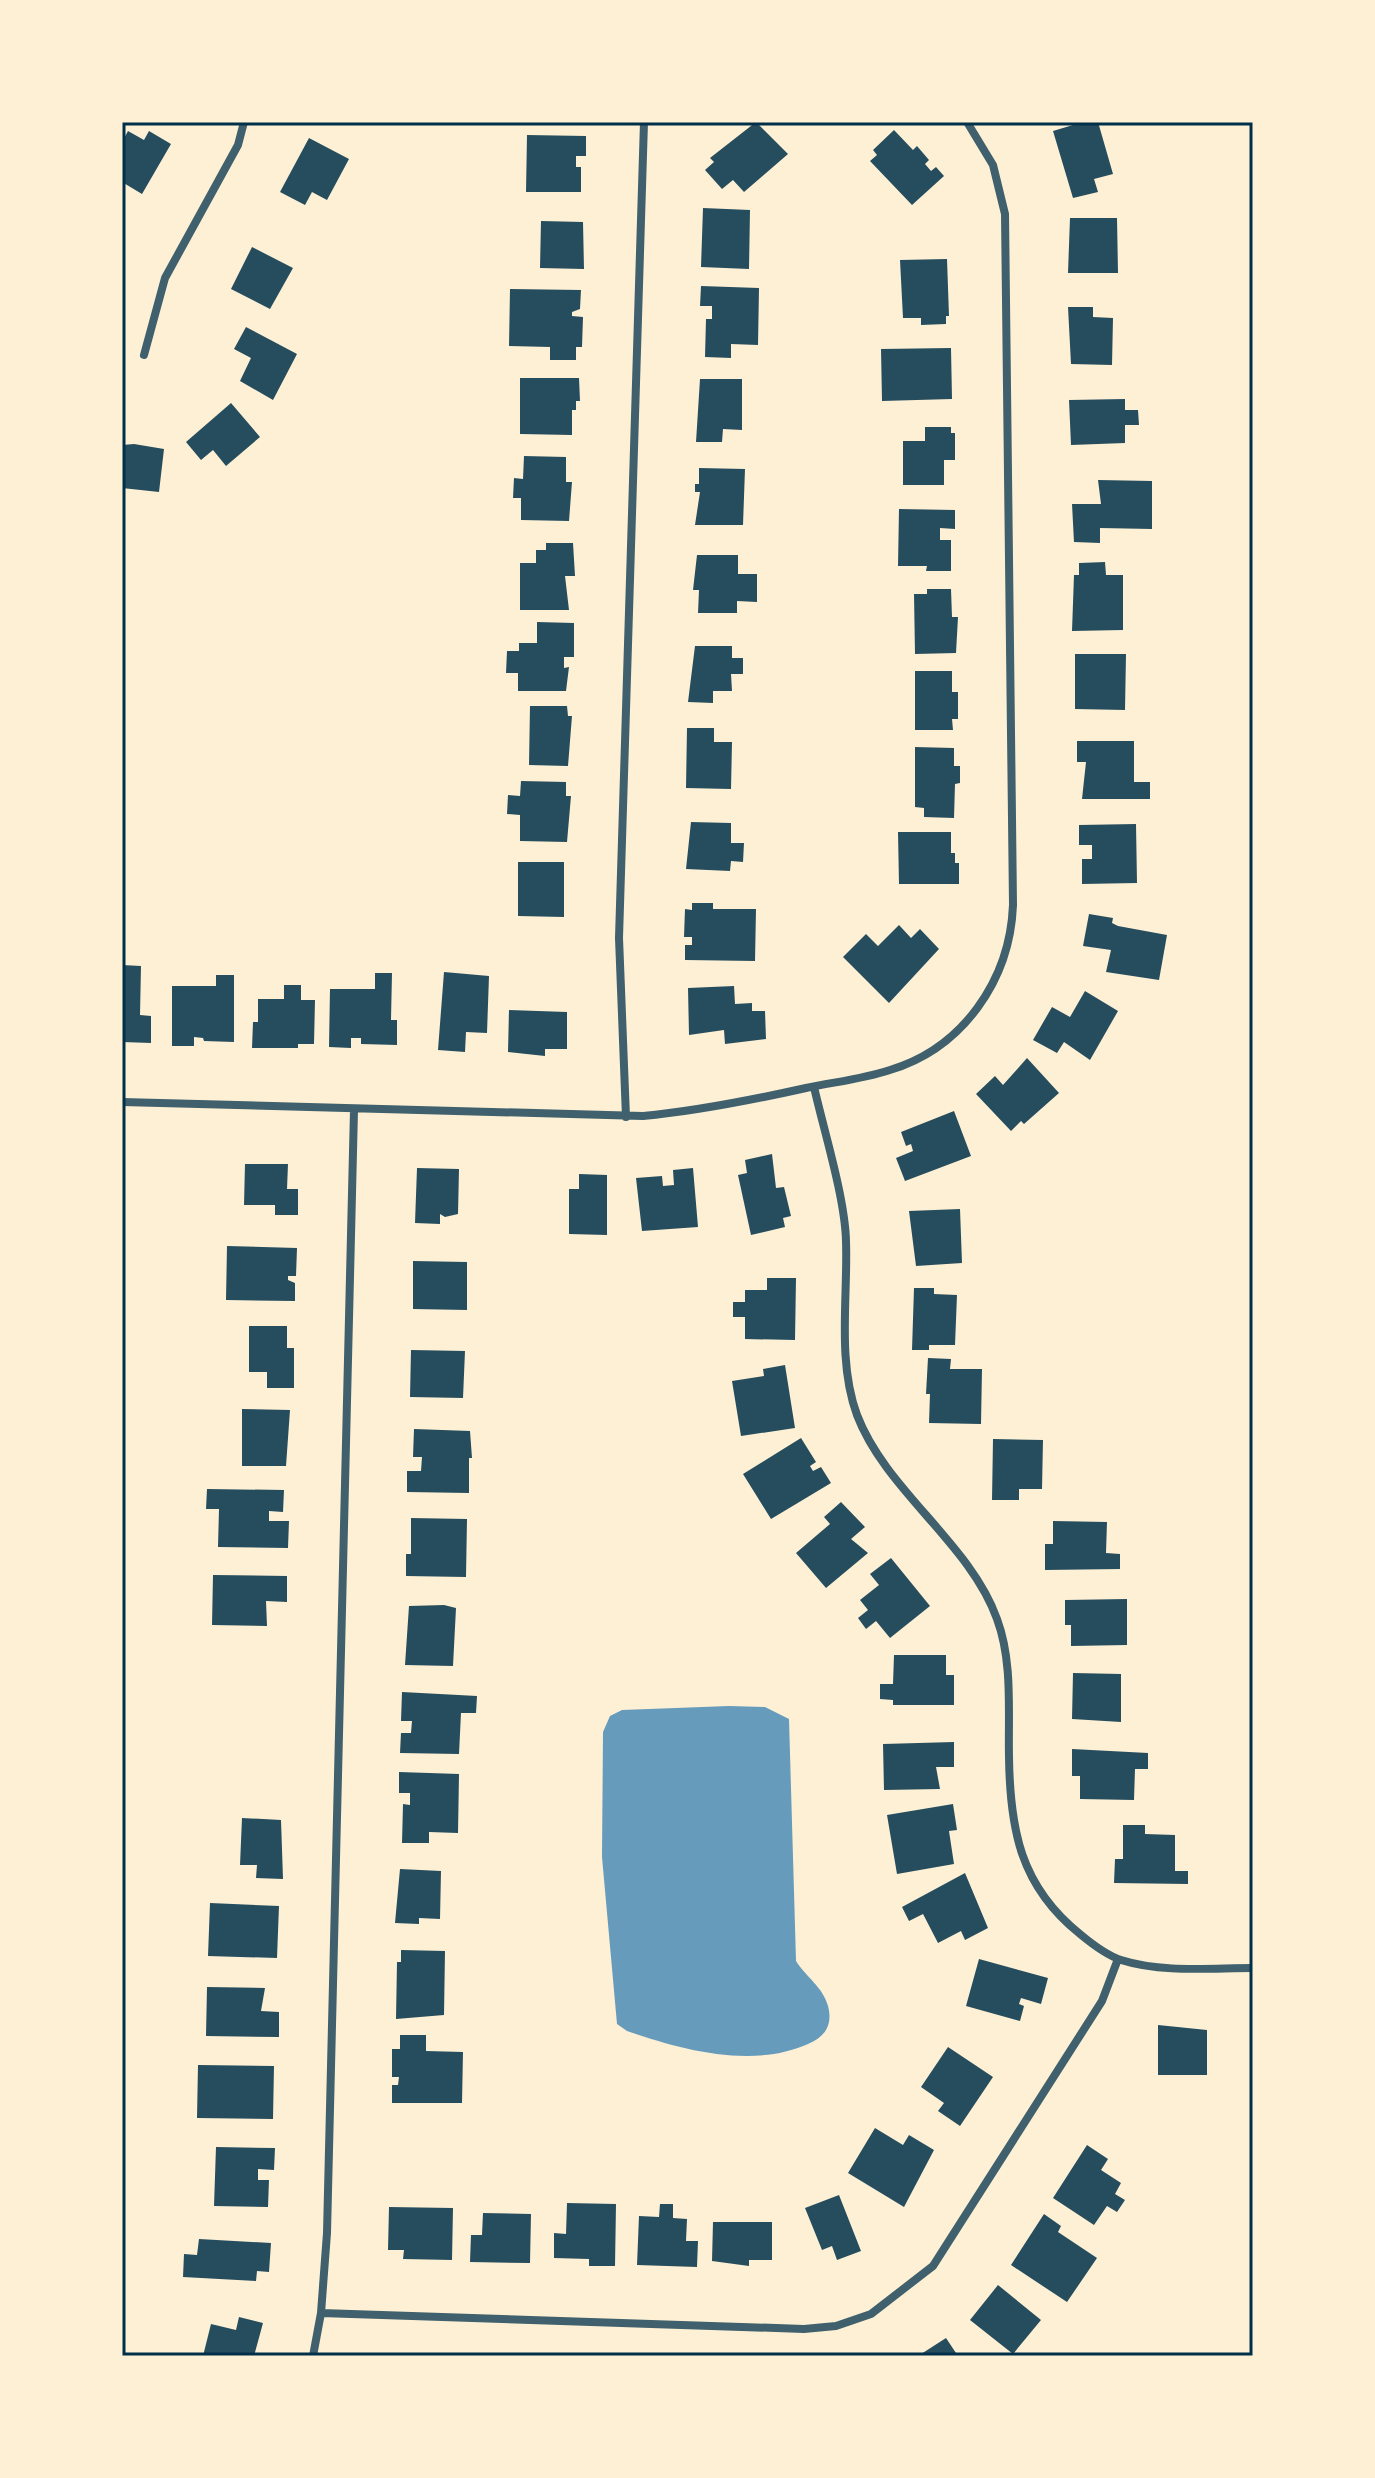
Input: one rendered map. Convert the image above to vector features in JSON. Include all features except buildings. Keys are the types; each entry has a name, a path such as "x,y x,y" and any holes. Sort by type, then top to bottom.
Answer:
{"street":[{"path":"144,355 165,278 238,145 244,122"},
{"path":"626,1117 619,938 644,122"},
{"path":"122,1102 626,1117 700,1110 889,1071 934,1050 977,1009 997,978 1012,924 1013,905 1005,214 993,165 967,122"},
{"path":"814,1087 846,1238 847,1368 856,1413 872,1447 974,1577 997,1617 1007,1656 1010,1809 1022,1858 1043,1898 1066,1923 1118,1959 1151,1967 1253,1968"},
{"path":"313,2356 321,2313 327,2233 354,1110"},
{"path":"321,2313 804,2329 836,2326 871,2314 933,2266 1102,2001 1118,1959"}],"water":[{"path":"765,1707 789,1719 796,1961 822,1993 829,2013 826,2030 814,2041 764,2055 741,2056 694,2050 627,2031 617,2024 602,1857 603,1732 610,1716 622,1710"}]}
